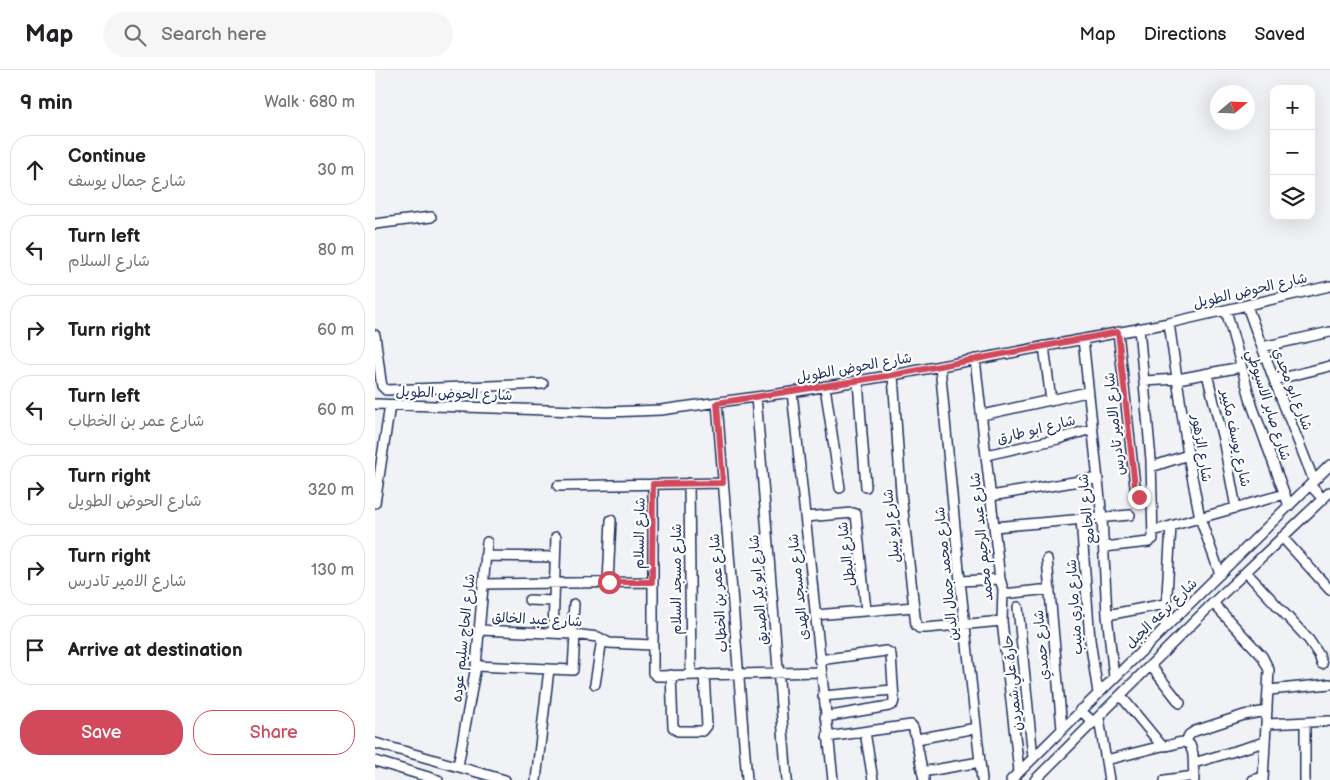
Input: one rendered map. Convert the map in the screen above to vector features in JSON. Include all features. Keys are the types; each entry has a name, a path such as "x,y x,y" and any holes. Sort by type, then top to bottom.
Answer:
{"street":[{"path":"375,224 431,217"},
{"name":"شارع الحوض الطويل","path":"375,404 625,412 661,410 792,392 893,375 1169,323 1330,286"},
{"name":"شارع ابو مجدي","path":"1247,306 1313,485"},
{"name":"شارع صابر الاسيوطي","path":"1226,310 1253,405 1289,506"},
{"name":"شارع الزهور","path":"1169,323 1188,455 1200,518 1220,574"},
{"path":"1104,547 1151,542 1153,540 1151,467 1139,328"},
{"name":"شارع الامير تادرس","path":"1118,332 1136,496 1152,496"},
{"path":"1262,347 1330,332"},
{"path":"375,335 377,363 382,386 386,390 543,384"},
{"name":"شارع الجامع","path":"1083,339 1087,392 1102,518 1106,603 1114,677"},
{"path":"1044,346 1051,401"},
{"name":"شارع عبد الرحيم محمد","path":"975,359 1003,594 1002,621 1019,771"},
{"name":"شارع محمد جمال الدين","path":"940,366 964,625 982,780"},
{"path":"1274,380 1330,366"},
{"path":"1144,381 1207,374 1241,367"},
{"name":"شارع يوسف مكيير","path":"1207,374 1223,439 1236,508"},
{"name":"شارع ابو نبيل","path":"893,375 901,493 915,621 919,628 964,625"},
{"path":"858,381 866,488"},
{"path":"825,386 839,488"},
{"name":"شارع مسجد الهدى","path":"792,392 827,738 833,780"},
{"path":"981,415 1087,392"},
{"name":"شارع ابو بكر الصديق","path":"756,397 787,780"},
{"name":"شارع عمر بن الخطاب","path":"717,403 747,780"},
{"path":"375,503 379,455 390,405"},
{"name":"شارع ابو طارق","path":"986,455 1058,439 1091,429"},
{"path":"1151,467 1188,455"},
{"name":"شارع ترعه الجبل","path":"1011,780 1289,506 1313,485 1330,465"},
{"path":"991,496 1097,478"},
{"name":"شارع مسجد السلام","path":"689,483 691,674"},
{"path":"558,486 723,483"},
{"name":"شارع السلام","path":"653,484 652,671 657,676 671,675"},
{"path":"1035,780 1213,603 1327,495 1313,485"},
{"path":"1153,531 1285,494"},
{"name":"شارع البطل","path":"805,517 856,514 866,611"},
{"path":"994,528 1130,515"},
{"path":"609,582 611,520"},
{"name":"شارع ماري منيب","path":"1081,520 1092,662 1098,693"},
{"path":"1165,628 1171,526"},
{"path":"553,633 556,537"},
{"path":"1282,537 1330,590"},
{"name":"شارع الحاج سليم عوده","path":"458,766 476,666 487,542"},
{"path":"485,556 555,557"},
{"name":"شارع حمدي","path":"1047,559 1062,728"},
{"path":"1246,572 1309,640 1319,655 1322,664"},
{"path":"960,581 1000,579"},
{"path":"483,584 652,582"},
{"path":"1003,594 1050,589"},
{"path":"529,600 554,601"},
{"path":"1088,605 1106,603"},
{"path":"1213,603 1266,662 1269,670 1263,778 1253,780"},
{"path":"476,666 574,670 574,604"},
{"path":"1107,615 1165,604"},
{"name":"حارة علي شمردن","path":"1018,606 1033,758"},
{"path":"815,615 914,607"},
{"path":"964,625 1002,621"},
{"name":"شارع عبد الخالق","path":"479,630 574,634 602,639 609,644 652,645"},
{"path":"595,684 602,639"},
{"path":"819,660 883,651 888,651 891,655 894,700 891,706 825,717"},
{"path":"1151,666 1180,703"},
{"path":"536,780 549,669"},
{"path":"704,674 707,726 703,731 678,731 673,727 671,675 691,674 704,674 738,674 778,674 821,672"},
{"path":"1269,690 1330,684"},
{"path":"823,696 893,690"},
{"path":"1121,696 1162,746"},
{"path":"1081,710 1096,721 1109,780"},
{"path":"1186,742 1189,735 1195,731 1244,715 1267,711"},
{"path":"1267,724 1330,721"},
{"path":"1305,722 1305,780"},
{"path":"827,738 911,725 914,727 917,739 923,776 980,762"},
{"path":"917,739 976,728"},
{"path":"865,732 873,780"},
{"path":"1106,760 1186,742"},
{"path":"1165,780 1193,778 1192,750 1186,742"},
{"path":"1193,763 1265,742"},
{"path":"375,743 505,780"},
{"path":"375,761 417,777 439,780"}],"route":[{"path":"609,582 652,582 653,484 723,483 717,403 893,375 1118,332 1136,496 1139,497"}]}
